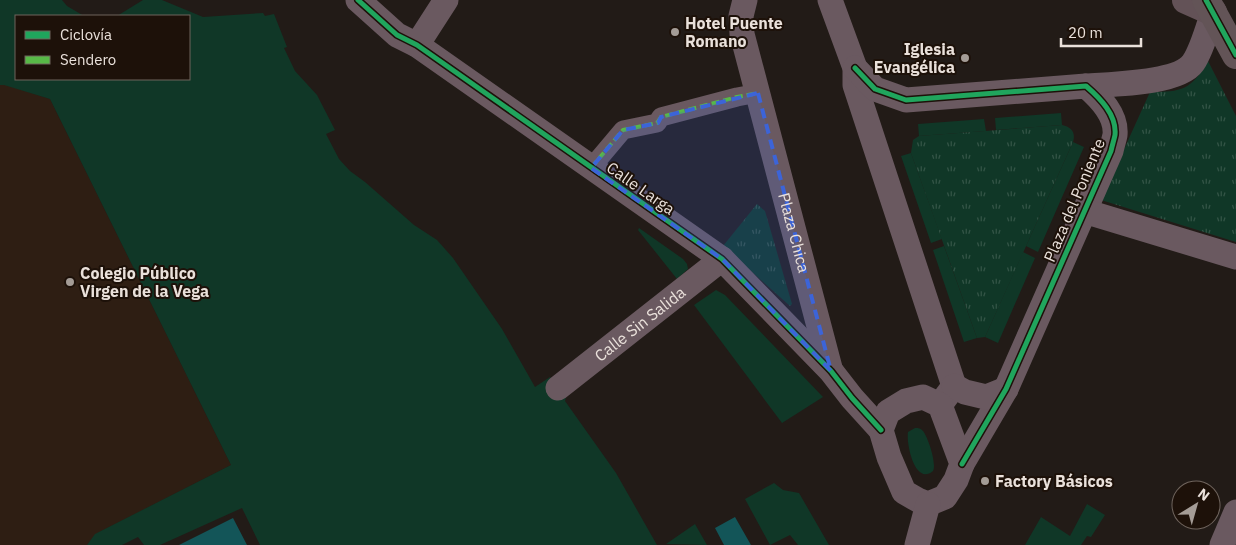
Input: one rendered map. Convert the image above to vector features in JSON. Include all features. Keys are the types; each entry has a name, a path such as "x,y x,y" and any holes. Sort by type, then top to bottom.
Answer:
{"highway":[{"path":"1210,6 1236,55"}],"main road":[{"path":"1186,0 1210,6"}],"street":[{"name":"Calle Larga","path":"358,0 396,34 417,45 722,259 831,371 852,398 882,430"},
{"path":"417,45 446,0"},
{"name":"Plaza Chica","path":"745,0 741,16 742,34 831,371"},
{"path":"830,0 854,68 855,85 872,138 954,386 965,392 986,397 1006,389"},
{"path":"1181,0 1196,19 1203,40"},
{"path":"854,68 875,89 906,100 1145,81 1181,74 1193,64 1203,40 1210,6"},
{"name":"Plaza del Poniente","path":"928,504 945,497 1006,389 1111,151 1115,134 1111,114 1100,99 1086,86"},
{"name":"Calle Larga","path":"591,168 623,130 657,123 661,117 737,96 758,93"},
{"path":"872,138 890,109 906,100"},
{"name":"Plaza del Poniente","path":"1084,211 1236,257"},
{"name":"Calle Sin Salida","path":"558,388 722,259"},
{"path":"940,405 954,386"},
{"path":"917,545 928,504 904,492 889,457 882,430 888,412 906,401 923,398 940,405 962,464"},
{"path":"1222,545 1236,512"}],"highlighted area":[{"path":"758,93 831,371 722,259 591,168 623,130 658,123 661,117"}],"shaded area":[{"name":"Colegio Público Virgen de la Vega","path":"4,84 50,99 231,465 96,534 87,545 0,545 0,85"}],"green space":[{"path":"0,0 62,0 67,6 82,15 15,15 15,80 190,80 190,15 119,15 143,0 162,0 203,17 263,13 265,16 274,14 287,47 284,48 295,71 317,95 335,130 326,134 339,159 350,171 414,225 437,240 453,258 502,329 535,387 550,377 566,397 565,401 616,473 657,545 260,545 242,508 160,545 144,545 138,537 122,545 87,545 95,534 231,465 50,99 0,85"},
{"path":"1208,61 1236,116 1236,242 1101,200 1150,92 1178,90 1191,84"},
{"path":"1061,113 1062,125 996,130 995,118"},
{"path":"984,119 986,131 919,136 918,124"},
{"path":"1062,125 1072,130 1074,135 1073,142 985,337 977,338 911,153 913,140 919,136"},
{"path":"1073,142 1084,147 1038,252 1026,246"},
{"path":"911,153 942,239 931,243 901,156"},
{"path":"757,204 765,211 792,304 790,306 723,246"},
{"path":"639,228 683,259 688,269 677,279 638,230"},
{"path":"944,246 977,338 964,342 933,250"},
{"path":"1023,252 1035,258 998,343 985,337"},
{"path":"716,290 725,295 823,397 782,423 694,305"},
{"path":"915,428 923,431 931,451 934,468 933,471 927,474 921,473 910,454 908,432"},
{"path":"774,483 783,490 799,493 829,545 798,545 790,535 770,545 745,499"},
{"path":"1087,504 1105,515 1091,537 1087,536 1081,545 1025,545 1041,517 1070,536"},
{"path":"695,524 707,545 666,544"}],"water":[{"path":"735,517 751,545 724,545 715,528"},
{"path":"233,518 247,545 179,545"}],"marked path":[{"path":"591,168 623,130 657,123 661,117 758,93"}],"cycle path":[{"path":"358,0 397,35 417,45 722,259 831,371 881,430"},
{"path":"1206,0 1236,55"},
{"path":"855,68 875,89 906,100 1086,86 1102,102 1110,114 1115,128 1111,151 1006,389 962,464"}],"place":[{"name":"Hotel Puente Romano","path":"675,32"},
{"name":"Iglesia Evangélica","path":"965,58"},
{"name":"Colegio Público Virgen de la Vega","path":"70,282"},
{"name":"Factory Básicos","path":"985,481"}]}
